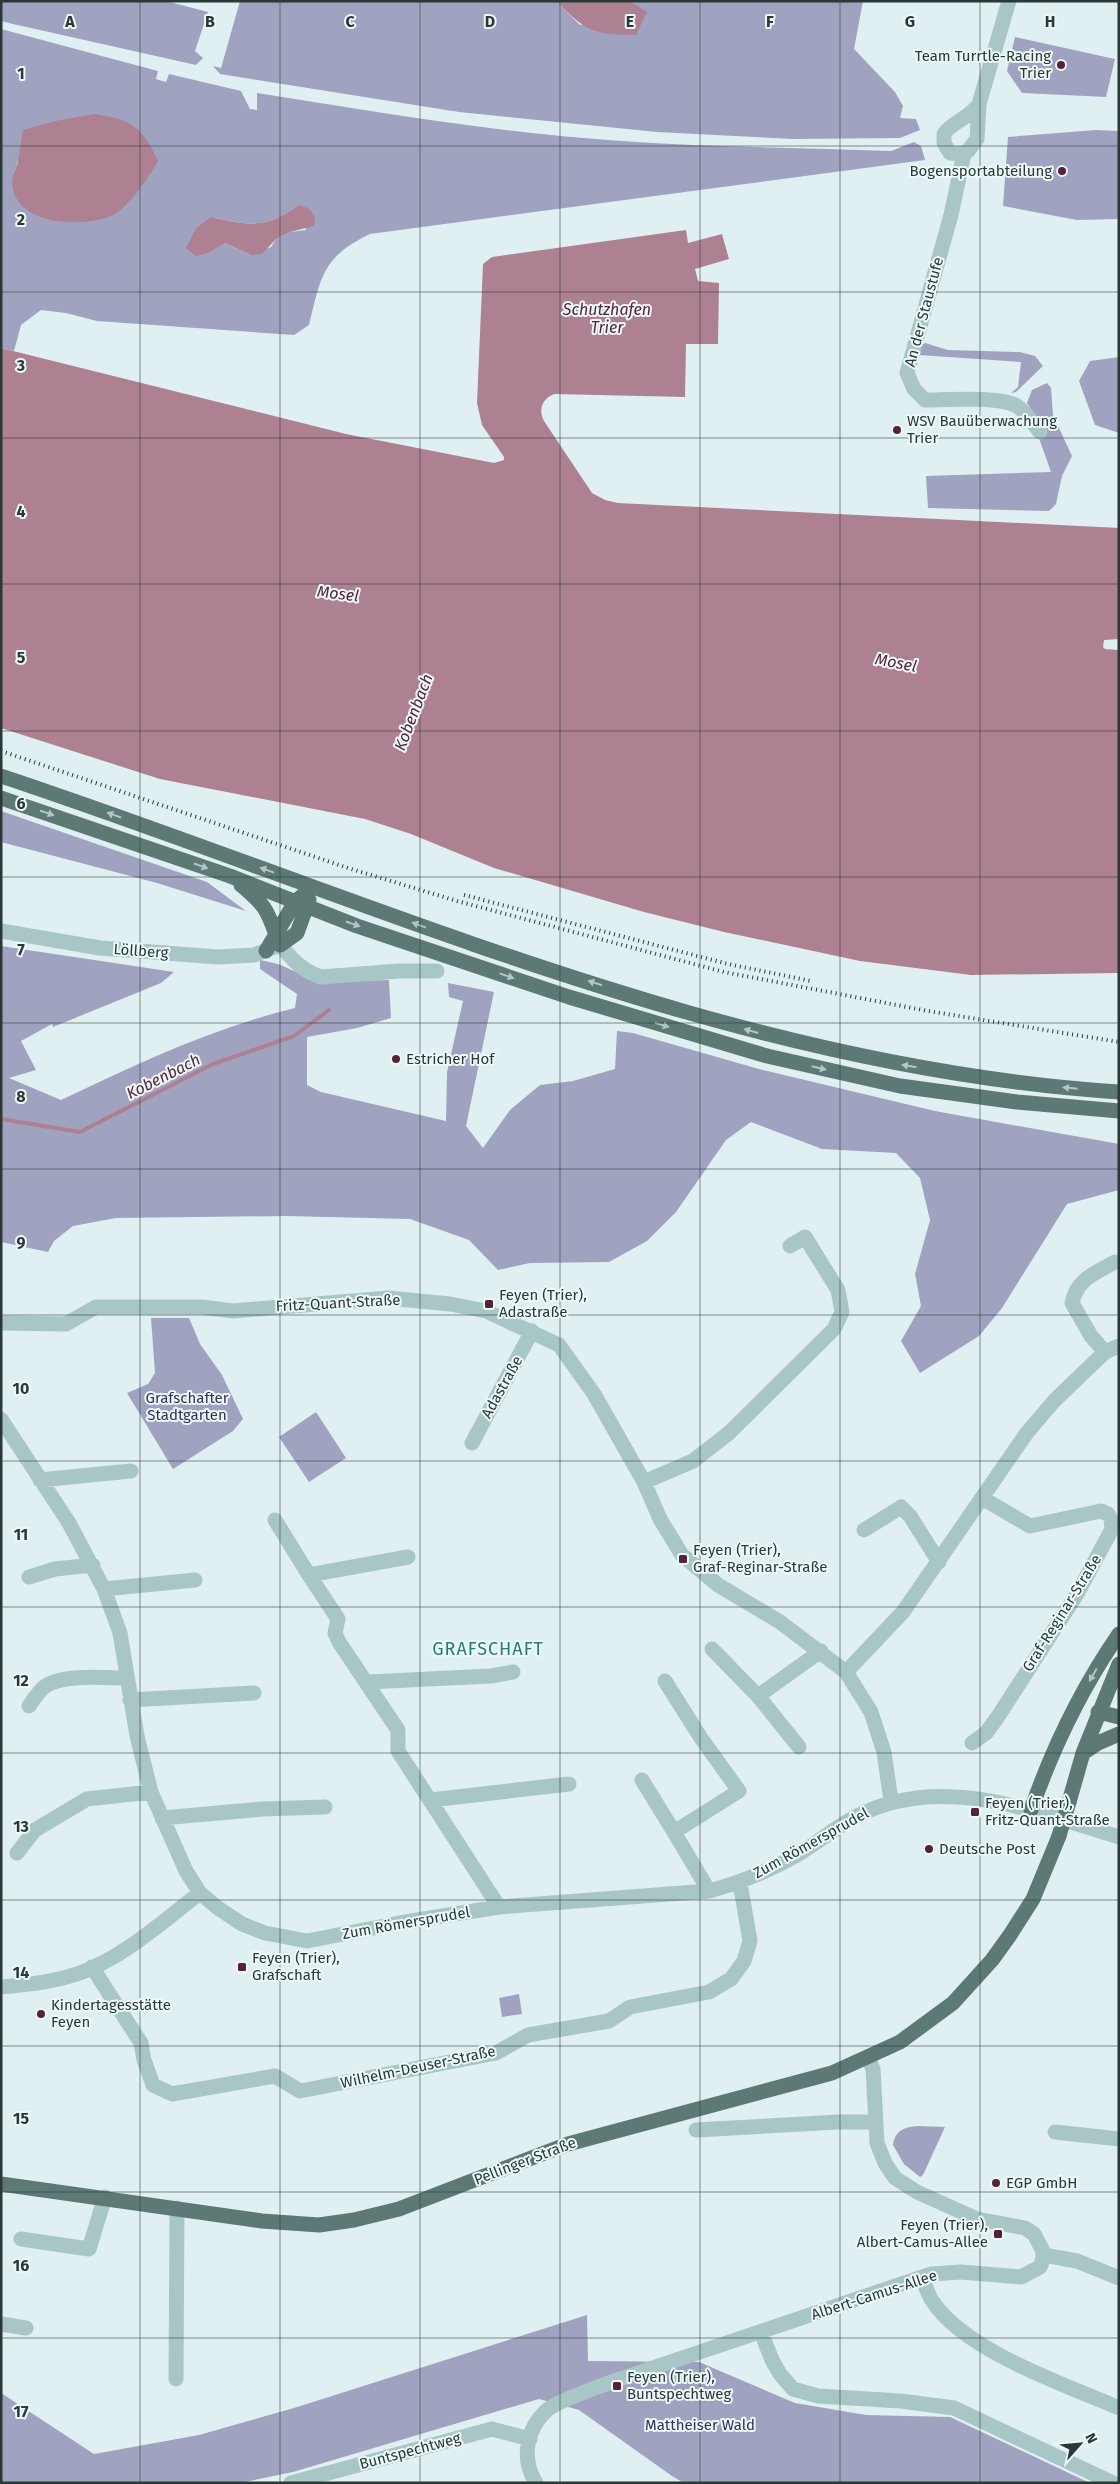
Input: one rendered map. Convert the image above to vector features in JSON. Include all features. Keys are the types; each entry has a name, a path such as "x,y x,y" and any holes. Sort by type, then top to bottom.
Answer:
{"main road":[{"path":"1,776 521,959 768,1036 904,1066 1020,1083 1119,1092"},
{"path":"1,798 230,876 301,905 569,997 767,1056 900,1086 1017,1102 1119,1111"},
{"path":"230,876 264,905 278,939"},
{"path":"266,951 278,939 313,887"},
{"path":"278,939 297,933 301,905"},
{"path":"1031,1810 1060,1734 1102,1658 1119,1634"},
{"name":"Pellinger Straße","path":"1,2184 105,2197 262,2221 319,2225 354,2220 399,2209 568,2144 749,2094 808,2081 868,2058 911,2035 940,2014 992,1960 1033,1899 1059,1836 1083,1753 1098,1712 1119,1664"},
{"path":"1098,1712 1119,1717"},
{"path":"1083,1753 1098,1743 1119,1734"}],"street":[{"path":"979,104 973,113 958,122 944,134 944,143 950,152 964,154 972,148 978,132 979,104 999,28 1009,1"},
{"path":"958,122 973,126 978,132"},
{"name":"An der Staustufe","path":"964,154 951,215 907,373 914,389 925,400 999,401 1015,405 1022,410 1040,432"},
{"name":"Löllberg","path":"1,931 100,948 200,956 239,957 266,951"},
{"path":"297,933 292,953 297,964"},
{"path":"278,939 297,964 310,974 321,977 399,971 437,971"},
{"path":"644,1482 692,1460 729,1434 834,1330 842,1312 838,1290 805,1236 790,1246"},
{"path":"1105,1352 1092,1336 1072,1303 1075,1290 1088,1278 1115,1262"},
{"name":"Fritz-Quant-Straße","path":"1,1323 66,1324 96,1307 202,1307 233,1310 388,1298 450,1304 486,1312 532,1331 559,1345 594,1394 644,1482 660,1519 682,1555 718,1585 780,1622 821,1651 846,1672 871,1712 884,1752 891,1801"},
{"name":"Adastraße","path":"472,1443 532,1331"},
{"path":"846,1672 903,1612 1037,1421 1054,1401 1105,1352 1119,1346"},
{"name":"Zum Römersprudel","path":"1,1419 69,1523 93,1565 104,1589 120,1633 137,1736 151,1792 186,1871 200,1893 242,1924 265,1933 308,1941 405,1922 499,1907 709,1891 740,1882 796,1855 857,1816 891,1801 911,1798 964,1796 1031,1810 1119,1837"},
{"path":"40,1480 131,1471"},
{"name":"Graf-Reginar-Straße","path":"972,1743 986,1733 999,1715 1077,1594 1113,1524 1108,1514 1101,1511 1030,1526 982,1498"},
{"path":"864,1530 901,1508 910,1516 939,1562"},
{"path":"275,1520 338,1619 336,1633 339,1642 368,1682 398,1730 398,1751 499,1907"},
{"path":"309,1575 408,1557"},
{"path":"29,1577 55,1569 93,1565"},
{"path":"104,1589 195,1580"},
{"path":"712,1649 758,1696 799,1746"},
{"path":"758,1696 821,1651"},
{"path":"368,1682 491,1676 513,1672"},
{"path":"29,1706 44,1687 53,1683 76,1678 127,1678"},
{"path":"665,1681 700,1738 738,1791 674,1832"},
{"path":"130,1700 254,1694"},
{"path":"642,1780 709,1891"},
{"path":"431,1800 569,1784"},
{"path":"17,1852 36,1830 87,1799 151,1792"},
{"path":"162,1818 264,1809 324,1807"},
{"name":"Wilhelm-Deuser-Straße","path":"92,1967 141,2043 144,2060 153,2085 172,2094 275,2076 300,2091 496,2052 528,2035 609,2021 630,2007 709,1992 731,1979 744,1961 750,1941 740,1882"},
{"path":"1,1987 54,1980 92,1967 137,1940 200,1893"},
{"path":"868,2058 873,2069 877,2143 888,2169 902,2184 977,2219 1025,2228 1037,2238 1044,2255 1077,2260 1119,2278"},
{"path":"696,2130 838,2122 876,2122"},
{"path":"1055,2132 1119,2139"},
{"path":"21,2239 89,2249 105,2197"},
{"path":"176,2379 177,2208"},
{"name":"Albert-Camus-Allee","path":"530,2438 535,2424 548,2409 614,2381 922,2277 961,2272 1021,2277 1036,2270 1042,2263 1044,2255"},
{"path":"922,2277 932,2301 947,2319 984,2346 1019,2365 1119,2408"},
{"path":"1,2324 26,2328"},
{"path":"761,2332 772,2360 780,2374 793,2389 818,2396 901,2401 954,2408 1113,2483"},
{"name":"Buntspechtweg","path":"291,2483 492,2429 530,2438"},
{"path":"530,2438 526,2449 529,2471 536,2483"}],"green space":[{"path":"1,1 166,1 208,12 195,51 203,58 196,65 1,21"},
{"path":"240,1 556,1 580,25 635,7 630,1 863,1 854,49 895,92 903,106 900,118 916,119 920,130 900,138 793,139 657,132 459,112 220,74 213,66 221,68"},
{"path":"1,29 158,71 156,79 166,82 169,74 241,91 250,109 257,110 257,93 447,122 602,140 685,145 891,151 914,142 921,146 925,160 370,234 342,251 333,260 321,281 309,325 294,335 97,321 66,313 41,310 21,325 14,351 1,348","holes":["18,160 143,187 12,183","299,205 306,230 290,232 276,239 271,247 251,255 225,243 211,217 236,222 266,222 287,213"]},
{"name":"Team Turrtle-Racing Trier","path":"1015,37 1115,59 1106,97 1022,93 1007,71"},
{"name":"Bogensportabteilung","path":"1096,130 1119,131 1119,219 1077,220 1003,206 1008,137"},
{"path":"925,343 948,350 1020,352 1035,356 1043,366 1016,392 1011,393 1018,387 1021,362 919,355 919,347"},
{"path":"1119,357 1119,433 1095,425 1079,381 1090,361"},
{"path":"1047,383 1051,388 1053,415 1072,456 1062,476 1056,504 1049,511 928,508 926,476 1051,472 1039,438 1047,433 1027,403 1032,390"},
{"path":"1,811 207,882 246,911 157,883 1,842"},
{"path":"1,946 174,972 161,983 53,1027 52,1024 21,1041 36,1070 9,1078 61,1100 147,1060 205,1036 264,1016 295,1008 297,994 260,969 260,960 278,964 320,982 389,980 391,1018 357,1028 307,1037 307,1085 321,1092 446,1121 447,1072 463,1001 449,997 448,983 494,992 466,1126 483,1148 510,1110 540,1085 573,1081 615,1069 617,1031 633,1033 759,1069 935,1111 1119,1144 1119,1190 1067,1204 1002,1308 979,1336 920,1373 901,1341 921,1306 915,1274 930,1220 920,1178 896,1153 822,1149 751,1122 726,1140 676,1212 647,1241 609,1262 530,1263 498,1270 469,1240 410,1219 286,1216 116,1218 73,1226 54,1241 48,1252 1,1242"},
{"name":"Grafschafter Stadtgarten","path":"151,1318 189,1318 200,1344 222,1375 243,1419 233,1431 173,1469 127,1393 148,1384 155,1373"},
{"path":"316,1412 346,1458 309,1482 279,1437"},
{"path":"519,1994 522,2014 502,2017 499,1998"},
{"path":"918,2126 945,2127 923,2175 920,2177 904,2164 893,2145 896,2136 901,2130"},
{"name":"Mattheiser Wald","path":"587,2315 588,2361 699,2362 795,2403 866,2415 950,2417 1090,2483 684,2483 579,2410 539,2399 293,2472 240,2483 1,2483 1,2393 94,2454 199,2435 294,2408"}],"water":[{"path":"556,1 630,1 647,12 636,35 609,34 583,25"},
{"path":"94,114 118,119 134,127 147,140 158,161 144,184 131,200 111,216 98,220 67,222 37,216 25,208 16,197 12,183 23,130 55,121"},
{"path":"299,205 310,209 315,218 314,226 290,232 276,239 262,254 251,255 225,243 208,253 196,256 186,248 196,228 211,217 247,223 266,222 287,213"},
{"path":"686,230 688,243 722,234 729,259 695,269 698,281 719,283 718,344 686,344 685,397 554,394 542,405 541,413 544,421 592,493 605,500 618,503 1119,528 1119,639 1104,640 1103,647 1105,649 1119,650 1119,973 971,975 860,961 724,932 644,912 494,868 411,834 365,819 160,779 1,728 1,348 346,434 494,463 504,460 504,457 482,425 477,403 483,264 492,257"}],"waterway":[{"name":"Kobenbach","path":"1,1119 80,1132 213,1064 294,1036 329,1010"}],"railway":[{"path":"1,751 348,868 457,901 724,972 928,1011 1119,1042"},
{"path":"464,895 728,964 811,981"}],"place":[{"name":"Team Turrtle-Racing Trier","path":"1061,65"},
{"name":"Bogensportabteilung","path":"1062,171"},
{"name":"WSV Bauüberwachung Trier","path":"897,430"},
{"name":"Estricher Hof","path":"396,1059"},
{"name":"Feyen (Trier), Adastraße","path":"489,1304"},
{"name":"Feyen (Trier), Graf-Reginar-Straße","path":"683,1559"},
{"name":"Feyen (Trier), Fritz-Quant-Straße","path":"975,1812"},
{"name":"Deutsche Post","path":"929,1849"},
{"name":"Feyen (Trier), Grafschaft","path":"242,1967"},
{"name":"Kindertagesstätte Feyen","path":"41,2014"},
{"name":"EGP GmbH","path":"996,2183"},
{"name":"Feyen (Trier), Albert-Camus-Allee","path":"998,2234"},
{"name":"Feyen (Trier), Buntspechtweg","path":"617,2386"}],"district":[{"name":"GRAFSCHAFT","path":"488,1649"}],"water label":[{"name":"Schutzhafen Trier","path":"607,318"},
{"name":"Mosel","path":"338,593"},
{"name":"Mosel","path":"896,662"}]}
